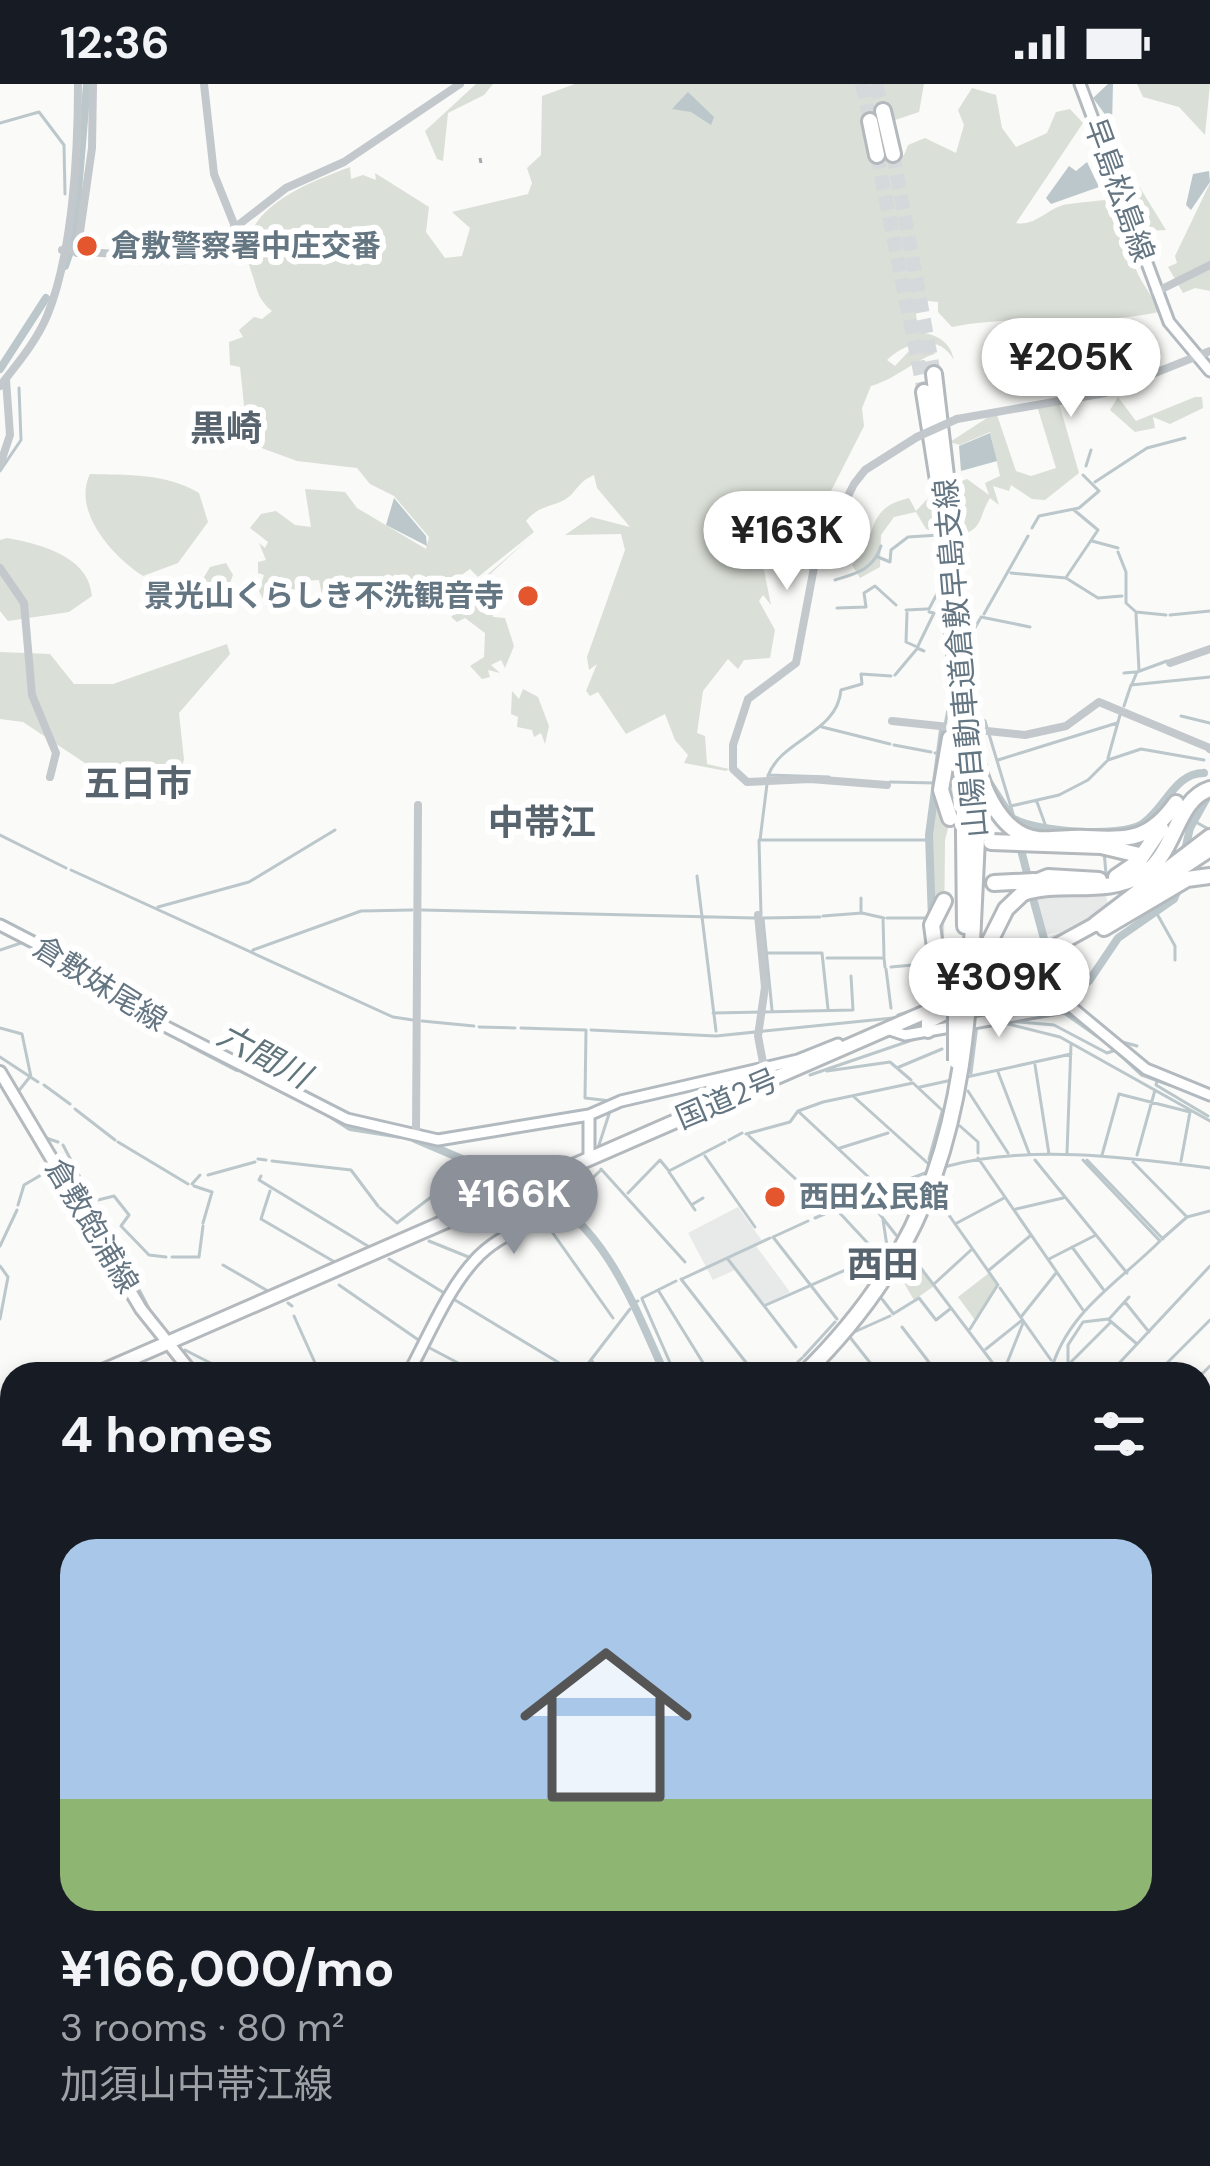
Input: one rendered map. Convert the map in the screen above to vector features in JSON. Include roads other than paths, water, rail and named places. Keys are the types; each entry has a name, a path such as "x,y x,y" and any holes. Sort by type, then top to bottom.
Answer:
{"highway":[{"path":"877,116 885,154"},
{"name":"山陽自動車道倉敷早島支線","path":"934,374 972,738 969,943"},
{"name":"山陽自動車道倉敷早島支線","path":"924,392 948,528"},
{"path":"950,818 941,782 972,738"},
{"path":"972,738 985,788 1023,837 1144,855 1167,847 1181,823"},
{"path":"991,842 1023,837 1119,841 1153,831 1176,803 1206,787"},
{"path":"994,883 1133,879 1156,865 1206,787"},
{"path":"1101,883 1138,862 1176,803"},
{"path":"1100,926 1210,837"},
{"name":"国道2号","path":"127,1362 967,1001 1100,926 1210,854"},
{"path":"1100,926 1186,879 1210,876"},
{"path":"812,1362 852,1323 903,1248 939,1171 991,941 1012,901 1037,885"},
{"path":"940,906 932,944 957,1014 950,1114"},
{"name":"国道2号","path":"893,1031 1100,926"},
{"path":"963,1074 969,943"},
{"path":"810,1362 898,1245 926,1189 950,1114 969,943"},
{"path":"928,1030 928,1022 967,1001"},
{"name":"国道2号","path":"135,1362 168,1346"}],"main road":[{"name":"早島松島線","path":"1082,84 1169,322 1210,371"},
{"name":"倉敷妹尾線","path":"0,925 62,957 153,1020 347,1119 450,1140 589,1114 621,1101 764,1068 893,1031 928,1030 1063,1006 1146,1069 1210,1095"},
{"name":"倉敷飽浦線","path":"0,1072 182,1362"},
{"path":"589,1114 589,1154"},
{"path":"415,1362 474,1260 508,1232 561,1206 584,1175"}],"street":[{"path":"70,252 78,84"},
{"path":"0,465 10,440 3,382 48,313 70,252 90,161 93,84"},
{"path":"204,84 214,174 236,229"},
{"path":"70,252 148,255 236,229 286,188 348,159 460,84"},
{"path":"1159,291 1210,265"},
{"path":"887,785 810,779 747,782 733,769 732,751 748,700 796,664 815,562 856,480 917,437 957,418 1105,393 1210,352"},
{"path":"0,568 24,603 32,695 56,754 50,776"},
{"path":"1170,663 1210,649"},
{"path":"892,721 972,738 1025,735 1066,726 1099,702 1210,748"},
{"path":"416,1132 418,805"},
{"path":"758,915 765,987 758,1036 764,1068"}],"waterway":[{"name":"六間川","path":"65,266 74,240 87,84"},
{"path":"0,123 39,112 64,145 65,194"},
{"name":"六間川","path":"0,369 46,298"},
{"path":"0,471 21,440 19,388"},
{"path":"1095,482 1147,448 1185,438"},
{"path":"1086,466 1091,450"},
{"path":"1032,528 1039,516 1079,508 1099,491 1083,475"},
{"path":"1067,576 1098,530 1074,510"},
{"path":"878,557 890,562 891,550 908,537 939,535"},
{"path":"984,614 1028,536"},
{"path":"1092,541 1118,548"},
{"path":"835,580 868,566 881,546"},
{"path":"961,548 962,553"},
{"path":"1118,552 1126,572 1126,603 1136,612 1166,615"},
{"path":"958,553 963,613"},
{"path":"1011,573 1066,578 1098,598 1122,596"},
{"path":"929,609 942,584"},
{"path":"837,608 866,607 864,593 875,586 896,605"},
{"path":"906,610 927,609"},
{"path":"1170,615 1210,611"},
{"path":"924,651 917,648 934,613 929,612"},
{"path":"907,613 906,642 915,646"},
{"path":"1136,614 1139,670"},
{"path":"964,615 966,643"},
{"path":"981,617 1030,627"},
{"path":"969,638 980,619"},
{"path":"967,643 974,725"},
{"path":"895,675 916,650"},
{"path":"1132,684 1137,672 1167,661"},
{"path":"1124,673 1135,672"},
{"path":"768,776 784,753 830,717 841,690 862,684 861,674 891,676"},
{"path":"1124,706 1131,685 1210,677"},
{"path":"945,725 951,694"},
{"path":"1108,758 1120,715"},
{"path":"977,716 985,721 1014,817"},
{"path":"1181,716 1210,723"},
{"path":"998,760 1117,723"},
{"path":"822,727 890,744"},
{"path":"932,920 929,835 943,730"},
{"path":"979,744 988,776 1013,815"},
{"path":"894,745 931,752"},
{"path":"1011,806 1059,795 1088,780 1108,760 1141,749 1204,760"},
{"path":"1014,819 1078,832 1131,828 1150,817 1185,779 1204,773"},
{"path":"768,775 829,777"},
{"path":"890,782 935,783"},
{"path":"760,840 767,784"},
{"path":"1184,855 1190,828 1208,796"},
{"path":"1037,802 1045,824"},
{"path":"1194,821 1210,830"},
{"path":"158,907 249,882 335,830"},
{"path":"0,835 66,868"},
{"path":"761,915 759,840 929,840"},
{"path":"1019,842 1027,873"},
{"path":"1104,851 1106,874"},
{"path":"71,870 393,1017 413,1020"},
{"path":"697,876 716,1031"},
{"path":"1062,1003 1089,981 1118,938 1174,899 1178,890"},
{"path":"861,898 861,913"},
{"path":"1034,902 1046,946"},
{"path":"253,950 361,911 412,910"},
{"path":"422,910 754,918"},
{"path":"1156,912 1175,946 1175,960"},
{"path":"823,916 862,913 884,918"},
{"path":"763,918 820,917"},
{"path":"883,918 884,956"},
{"path":"887,918 930,918"},
{"path":"763,919 772,1010"},
{"path":"0,950 24,942"},
{"path":"985,953 1046,946"},
{"path":"941,951 944,957 970,954"},
{"path":"766,953 822,953 828,1009"},
{"path":"991,976 1002,957"},
{"path":"827,958 884,958 885,967"},
{"path":"891,967 924,964"},
{"path":"1050,965 1067,1012 1098,1034"},
{"path":"886,969 891,1008"},
{"path":"713,1013 853,1010 851,976"},
{"path":"990,1015 987,1000 995,993"},
{"path":"898,1015 926,1006"},
{"path":"591,1030 716,1036 893,1018"},
{"path":"992,1020 1060,1037 1210,1121"},
{"path":"422,1021 474,1026"},
{"path":"1008,1021 1054,1025 1107,1053 1116,1050"},
{"path":"971,1073 977,1025"},
{"path":"479,1027 515,1028"},
{"path":"0,1028 22,1034 31,1077"},
{"path":"521,1028 585,1030"},
{"path":"586,1030 585,1098 611,1101"},
{"path":"810,1075 921,1037"},
{"path":"1119,1041 1137,1046"},
{"path":"1110,1042 1143,1073 1171,1083"},
{"name":"六間川","path":"191,1044 237,1068"},
{"path":"1067,1153 1071,1044"},
{"path":"899,1067 942,1049"},
{"path":"962,1078 1071,1054"},
{"path":"0,1057 38,1082"},
{"path":"827,1071 890,1062 911,1080"},
{"path":"1035,1065 1049,1154"},
{"path":"998,1072 1029,1153"},
{"path":"17,1093 29,1078"},
{"path":"647,1100 731,1080"},
{"path":"920,1087 952,1080"},
{"path":"1157,1080 1156,1085 1208,1116"},
{"path":"746,1134 790,1122 798,1111 823,1102 913,1083 943,1111"},
{"path":"44,1085 70,1104"},
{"path":"1137,1155 1155,1090"},
{"path":"968,1091 1008,1153"},
{"path":"1102,1155 1119,1094 1190,1112 1181,1161"},
{"path":"853,1096 932,1167"},
{"path":"75,1109 115,1140"},
{"name":"六間川","path":"325,1111 350,1127 401,1135"},
{"path":"598,1148 610,1111"},
{"path":"799,1112 878,1186"},
{"path":"929,1159 942,1112"},
{"path":"960,1126 978,1142 978,1153"},
{"path":"729,1140 742,1133"},
{"path":"840,1148 888,1133"},
{"path":"749,1136 827,1208"},
{"path":"46,1138 58,1142"},
{"name":"六間川","path":"415,1139 521,1184"},
{"path":"118,1142 188,1184"},
{"path":"628,1193 660,1160 669,1171 725,1142"},
{"path":"63,1145 154,1318"},
{"path":"944,1167 1042,1154 1210,1168"},
{"path":"705,1156 755,1227"},
{"path":"978,1158 1083,1310"},
{"path":"258,1159 266,1160"},
{"path":"1035,1160 1127,1273"},
{"path":"1083,1160 1159,1240"},
{"path":"1087,1160 1163,1239"},
{"path":"272,1161 351,1170 378,1206"},
{"path":"208,1175 255,1162"},
{"path":"380,1208 397,1223 477,1162"},
{"path":"1133,1162 1187,1217"},
{"path":"18,1205 24,1185 53,1168"},
{"path":"601,1169 685,1262"},
{"path":"582,1188 601,1170"},
{"path":"669,1172 695,1210"},
{"path":"869,1194 928,1172"},
{"path":"192,1184 200,1175"},
{"path":"261,1176 259,1180 371,1248"},
{"path":"194,1186 212,1192 203,1223"},
{"path":"270,1191 261,1219 333,1261"},
{"path":"932,1191 998,1285"},
{"name":"六間川","path":"540,1194 584,1227 601,1249 659,1362"},
{"path":"98,1200 114,1196 129,1215 121,1226 149,1255 166,1257"},
{"path":"815,1218 867,1196"},
{"path":"693,1204 703,1198"},
{"path":"867,1198 896,1235"},
{"path":"955,1224 1004,1198"},
{"path":"1016,1209 1063,1198"},
{"path":"836,1209 876,1252"},
{"path":"0,1246 17,1210"},
{"path":"1162,1239 1187,1217 1210,1211"},
{"path":"883,1220 887,1246"},
{"path":"808,1221 773,1237 837,1319"},
{"path":"545,1222 613,1318"},
{"path":"172,1257 199,1257 203,1226"},
{"path":"988,1271 1030,1236"},
{"path":"1049,1259 1094,1236"},
{"path":"682,1279 770,1238"},
{"path":"429,1241 471,1258"},
{"path":"1054,1362 1080,1316 1160,1241"},
{"path":"1072,1247 1103,1289"},
{"path":"856,1266 888,1249"},
{"path":"934,1284 971,1250"},
{"path":"908,1251 992,1362"},
{"path":"727,1258 796,1347"},
{"path":"389,1259 449,1296"},
{"path":"223,1265 268,1291"},
{"path":"0,1266 8,1277 0,1319"},
{"path":"1120,1362 1210,1266"},
{"path":"858,1267 868,1281"},
{"path":"766,1305 850,1268"},
{"path":"1021,1317 1056,1273"},
{"path":"681,1279 746,1362"},
{"path":"642,1298 676,1281"},
{"path":"339,1285 420,1341"},
{"path":"970,1329 997,1286"},
{"path":"1000,1288 1051,1360"},
{"path":"658,1290 703,1362"},
{"path":"1110,1318 1129,1297"},
{"path":"893,1314 919,1298 936,1320 950,1309"},
{"path":"642,1299 670,1362"},
{"path":"882,1299 892,1312"},
{"path":"455,1300 558,1362"},
{"path":"436,1329 452,1301"},
{"path":"1125,1302 1149,1332"},
{"path":"288,1303 292,1306"},
{"path":"589,1362 630,1309"},
{"path":"294,1316 315,1362"},
{"path":"852,1333 890,1316"},
{"path":"1068,1362 1068,1345 1083,1322 1108,1319 1137,1344"},
{"path":"1168,1362 1210,1320"},
{"path":"986,1349 1021,1321"},
{"path":"804,1356 835,1322"},
{"path":"1007,1362 1023,1323"},
{"path":"1071,1362 1110,1323"},
{"path":"902,1327 929,1362"},
{"path":"849,1336 870,1362"},
{"path":"426,1346 456,1362"},
{"path":"185,1350 208,1362"},
{"path":"798,1362 802,1358"}],"tunnel":[{"path":"862,84 870,121"},
{"path":"876,84 883,111"},
{"path":"893,154 934,374"},
{"path":"877,155 924,392"}],"railway":[{"path":"480,158 481,163"}],"place":[{"name":"倉敷警察署中庄交番","path":"87,246"},
{"name":"景光山くらしき不洗観音寺","path":"528,596"},
{"name":"西田公民館","path":"775,1197"}],"district":[{"name":"黒崎","path":"226,428"},
{"name":"五日市","path":"138,783"},
{"name":"中帯江","path":"542,822"},
{"name":"西田","path":"883,1264"}]}
